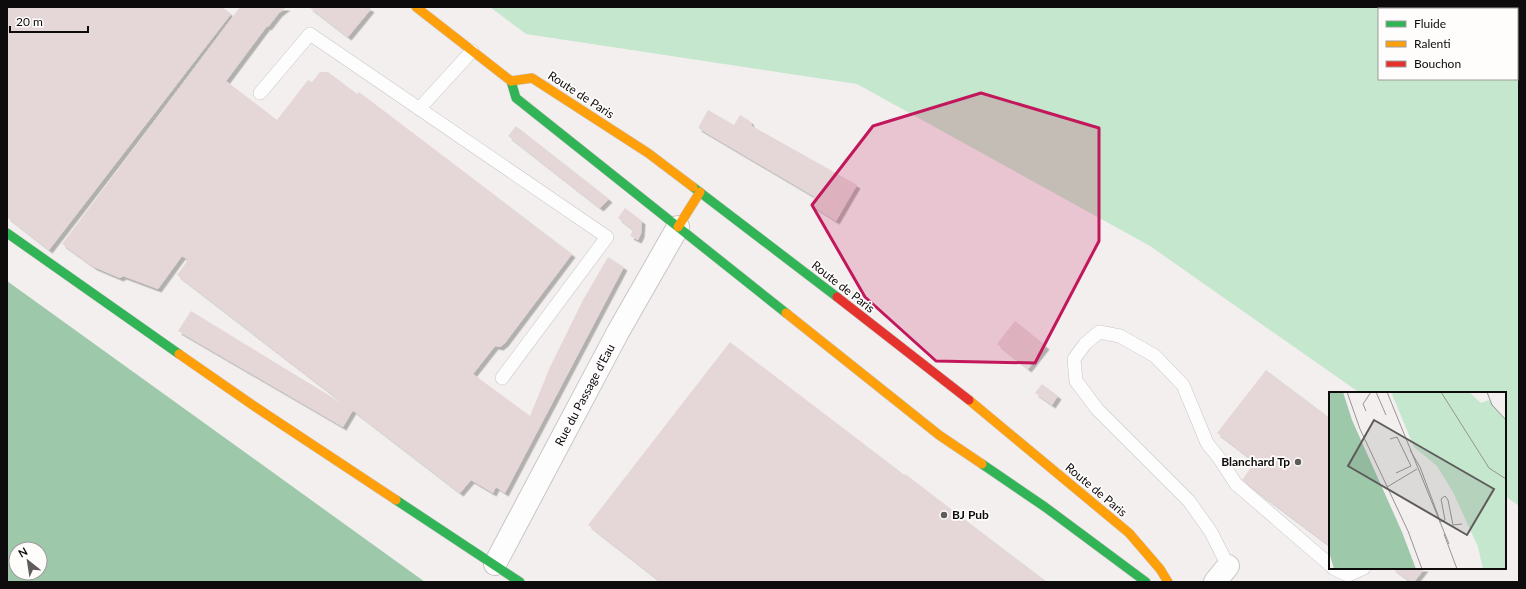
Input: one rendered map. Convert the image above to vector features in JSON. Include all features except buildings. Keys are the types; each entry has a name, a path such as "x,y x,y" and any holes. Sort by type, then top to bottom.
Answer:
{"main road":[{"path":"416,7 511,81 516,98 939,435 1045,507 1146,582"},
{"name":"Route de Paris","path":"511,81 532,78 648,153 700,192 999,424 1129,534 1160,569 1168,582"},
{"path":"678,227 700,192"},
{"path":"7,233 254,406 495,564 520,582"}],"street":[{"name":"Rue du Passage d'Eau","path":"495,564 618,332 678,227"}],"lane":[{"path":"260,93 310,34 607,237 502,378"},
{"path":"419,109 472,51"},
{"path":"1221,574 1210,532 1189,501 1097,409 1076,381 1074,359 1084,344 1098,332 1120,336 1155,356 1183,385 1206,443 1219,458 1236,484 1329,564"},
{"path":"1336,569 1348,575 1362,569"}],"highlighted area":[{"path":"981,93 1099,128 1099,241 1035,363 936,361 865,297 812,205 873,126"}],"shaded area":[{"path":"490,7 1519,7 1519,506 1506,497 1506,392 1359,392 1150,246 857,84 526,34"},
{"path":"7,281 425,582 7,582"}],"traffic: fast":[{"path":"511,81 516,98 786,313"},
{"path":"693,187 837,297"},
{"path":"7,233 179,354"},
{"path":"982,464 1045,507 1146,582"},
{"path":"396,500 520,582"}],"traffic: slow":[{"path":"416,7 511,81"},
{"path":"511,81 532,78 648,153 693,187"},
{"path":"678,227 700,192"},
{"path":"786,313 939,435 982,464"},
{"path":"179,354 254,406 396,500"},
{"path":"969,400 1129,533 1160,569 1168,582"}],"traffic: jam":[{"path":"837,297 969,400"}],"place":[{"name":"Blanchard Tp","path":"1298,462"},
{"name":"BJ Pub","path":"944,515"}]}
